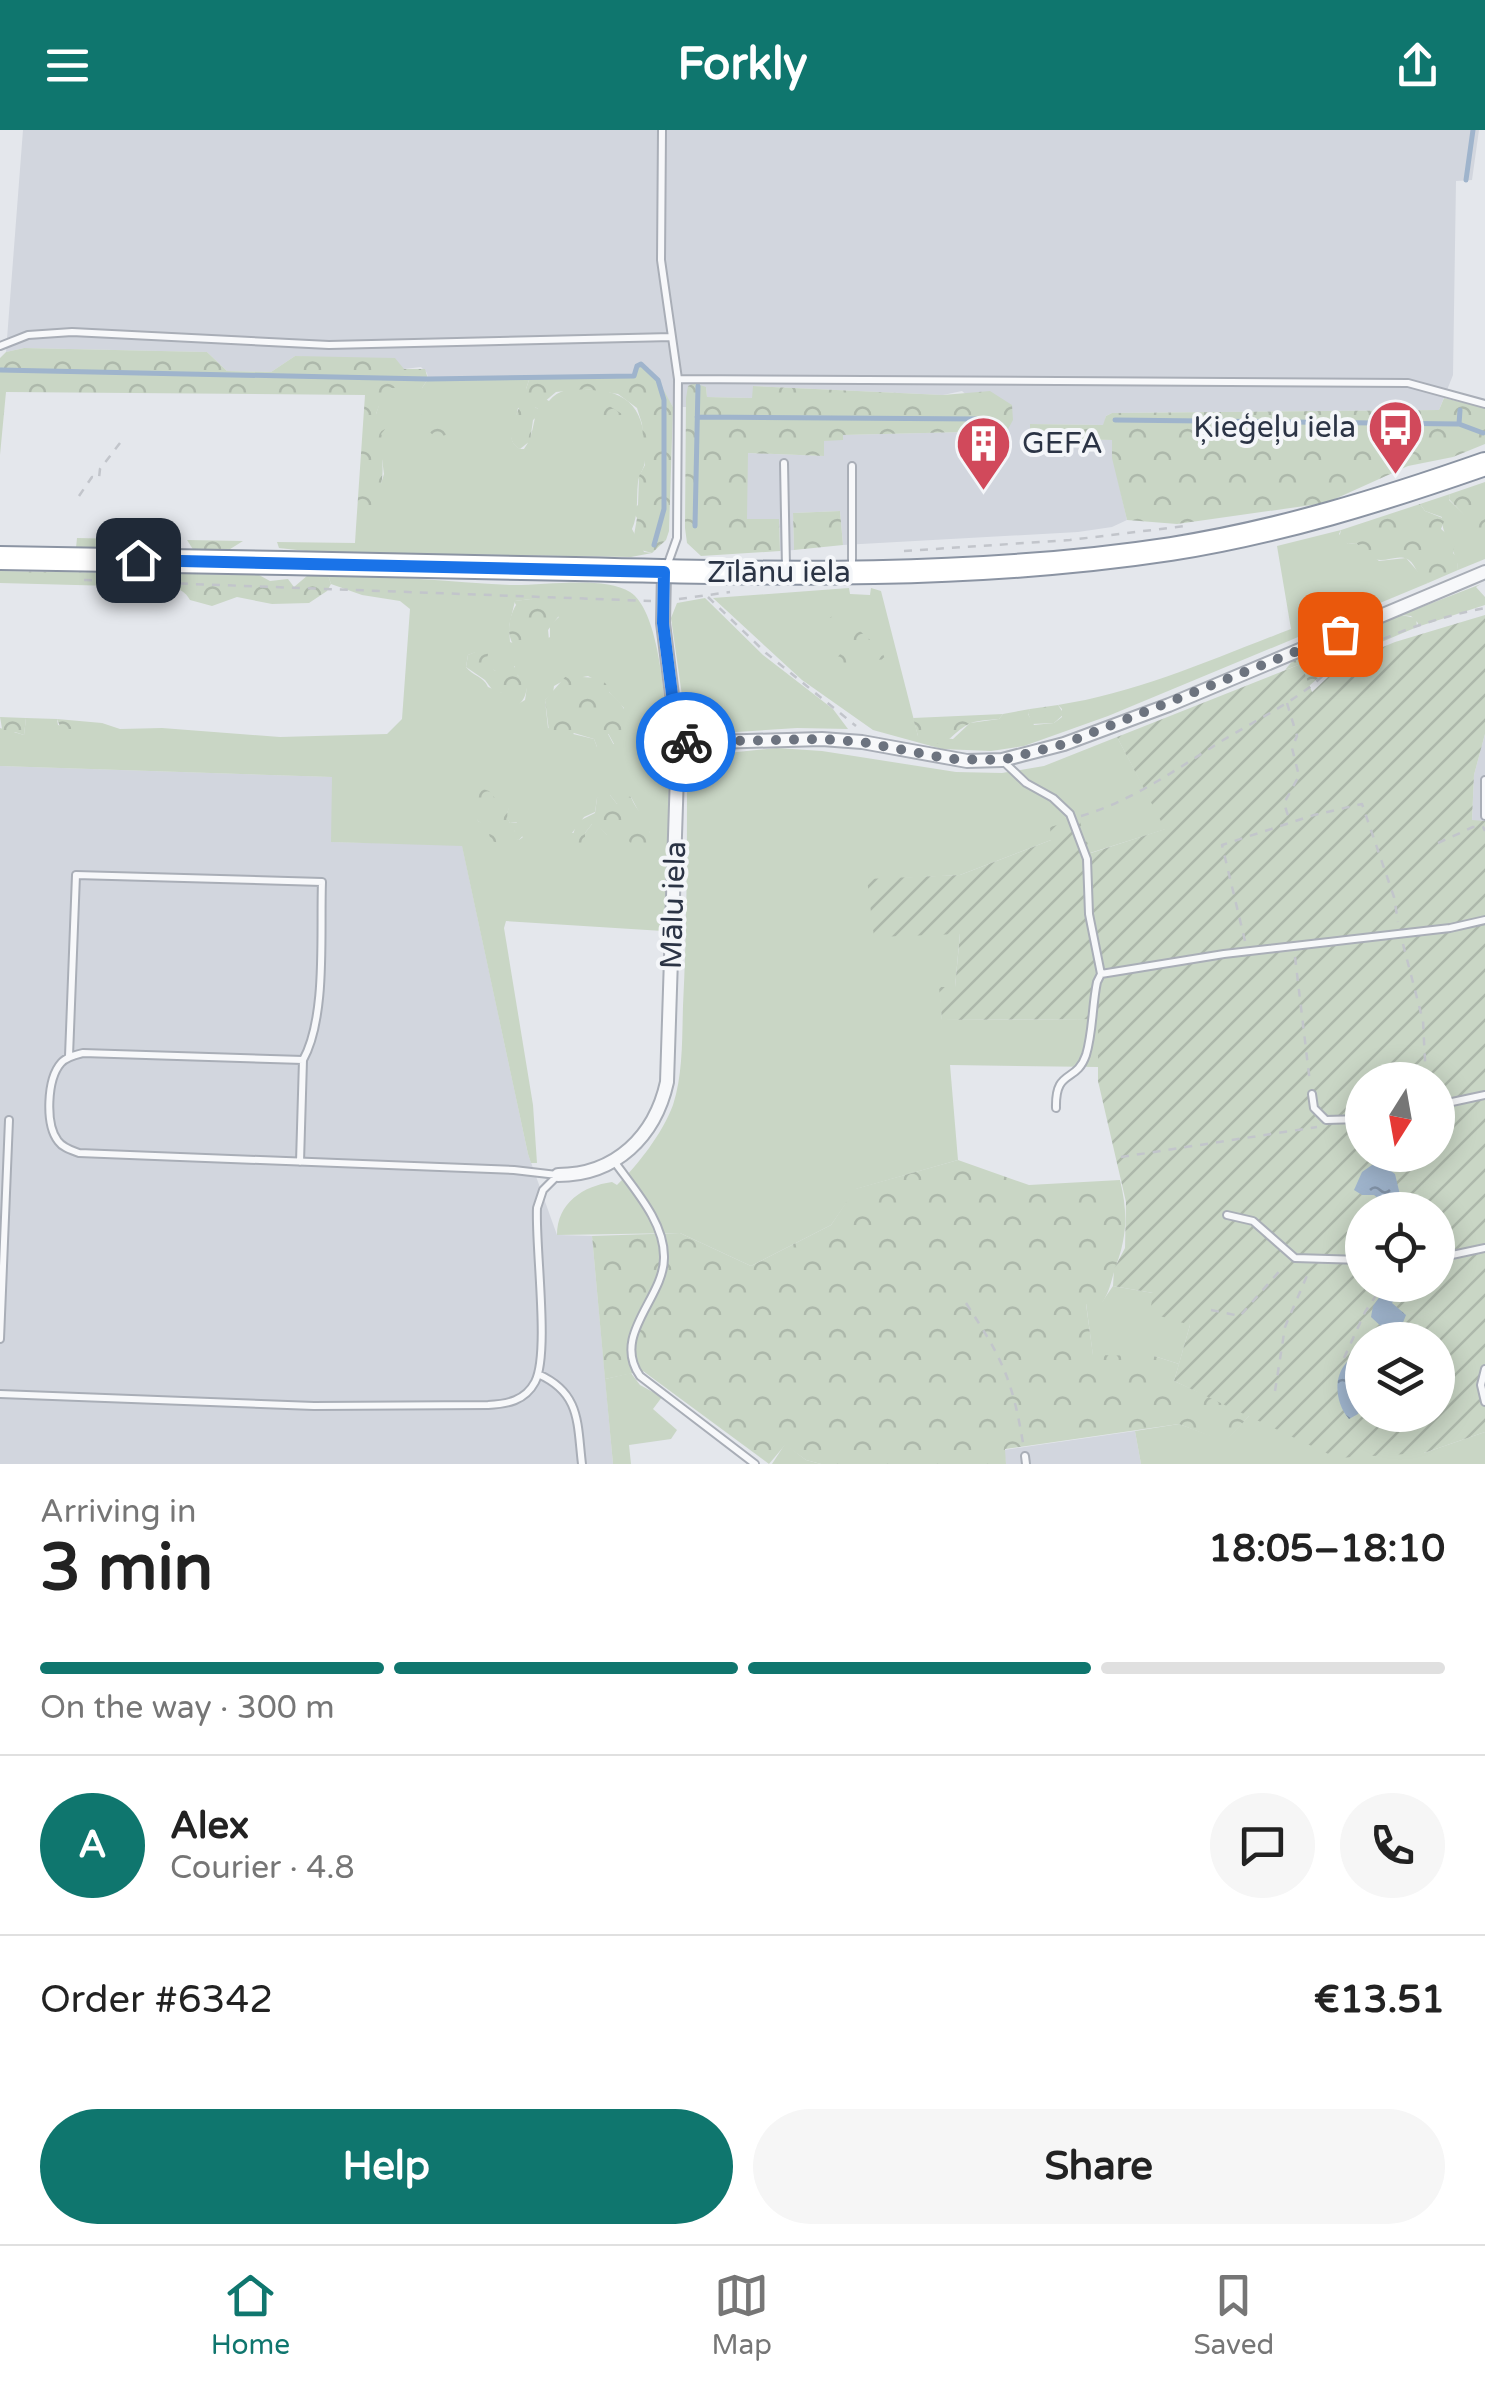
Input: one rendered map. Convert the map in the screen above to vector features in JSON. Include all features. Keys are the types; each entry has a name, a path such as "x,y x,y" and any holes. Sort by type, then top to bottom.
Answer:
{"highway":[{"name":"Zīlānu iela","path":"0,558 664,572 852,572 1022,566 1175,548 1313,520 1485,464"}],"street":[{"name":"Mālu iela","path":"558,1175 587,1172 626,1154 650,1128 667,1082 678,742 663,623 664,572"},
{"path":"678,742 796,738 878,745 950,759 1002,760 1064,744 1169,705 1485,572"}],"lane":[{"path":"662,130 661,260 678,379 677,538 664,572"},
{"path":"0,346 28,335 72,332 328,345 672,337"},
{"path":"678,379 1408,383 1485,404"},
{"path":"784,463 786,572"},
{"path":"852,466 852,572"},
{"path":"1002,760 1026,783 1062,804 1072,817 1087,859 1090,914 1101,974 1096,982 1086,1056 1075,1072 1060,1081 1056,1108"},
{"path":"1485,780 1485,816"},
{"path":"300,1162 303,1060 311,1046 318,1016 322,882 76,875 69,1056 56,1072 50,1117 52,1130 66,1148 79,1153 558,1175"},
{"path":"1101,974 1485,920"},
{"path":"69,1056 82,1053 303,1060"},
{"path":"1312,1094 1314,1108 1326,1120 1345,1119"},
{"path":"1455,1101 1485,1096"},
{"path":"0,1339 9,1120"},
{"path":"614,1160 654,1220 664,1248 660,1277 634,1330 635,1368 640,1376 755,1464"},
{"path":"0,1394 314,1406 488,1405 522,1397 538,1374 542,1350 537,1208 542,1190 558,1175"},
{"path":"1227,1215 1252,1221 1283,1250 1299,1259 1345,1260"},
{"path":"1455,1254 1485,1248"},
{"path":"1485,1369 1481,1385 1485,1402"},
{"path":"538,1374 553,1381 571,1400 582,1464"}],"path":[{"path":"79,496 92,477 98,478 100,469 120,443"},
{"path":"890,552 1070,540 1196,524"},
{"path":"74,580 663,602"},
{"path":"707,596 766,653 878,745"},
{"path":"1072,817 1084,816 1134,795 1286,702 1341,661 1375,644 1485,608"},
{"path":"1286,702 1297,736 1292,748 1300,776 1284,802 1290,823"},
{"path":"1252,953 1245,944 1222,846 1362,804 1394,898 1424,1021 1425,1062"},
{"path":"1438,844 1473,826 1485,830"},
{"path":"1294,948 1312,1094"},
{"path":"1121,1157 1320,1126 1326,1120"},
{"path":"1211,1310 1240,1316 1276,1272 1299,1259"},
{"path":"1275,1391 1285,1328 1314,1260"},
{"path":"1344,1358 1372,1302"},
{"path":"966,1303 999,1354 1011,1381 1026,1460"}],"shaded area":[{"path":"23,130 1479,130 1472,180 1456,181 1453,375 1439,410 1112,413 1106,416 1104,425 1030,424 1031,438 1112,440 1127,520 1112,527 1078,532 843,545 840,511 793,513 794,550 780,551 779,520 747,519 747,453 823,456 824,441 843,435 1007,431 962,391 943,395 754,386 753,398 707,397 706,387 686,398 686,407 673,407 649,368 634,376 428,379 421,367 404,369 295,356 271,372 227,371 207,352 24,348 6,352"},
{"path":"1485,734 1485,821 1472,821 1474,775"},
{"path":"0,766 333,777 332,842 462,845 528,1154 557,1235 592,1236 613,1464 0,1464"},
{"path":"1135,1431 1141,1464 1006,1464 1004,1450"}],"green space":[{"path":"24,348 207,352 227,371 271,372 295,356 395,358 404,369 425,369 428,379 422,388 392,388 386,402 379,406 376,414 382,417 386,428 381,434 386,447 381,486 369,526 360,529 356,527 365,395 6,392 0,455 0,358 6,352"},
{"path":"641,364 658,380 673,407 669,531 666,540 652,553 637,549 633,541 637,518 632,510 638,505 639,476 645,465 637,408 618,394 586,389 556,392 543,403 528,396 526,389 530,377 633,376"},
{"path":"530,377 526,389 549,401 561,392 579,389 601,390 626,400 639,417 645,443 632,529 644,552 652,553 631,557 315,552 279,548 277,542 355,543 356,527 368,526 384,474 376,414 379,405 392,388 422,388 428,379","holes":["518,408 538,409 530,439 520,449 511,436"]},
{"path":"694,383 706,387 707,397 752,398 753,386 943,395 990,391 1012,405 1013,420 1007,431 843,435 843,440 824,441 824,456 748,453 747,519 779,519 780,551 701,556 687,543 685,528 686,398 688,386"},
{"path":"590,394 622,414 624,419 618,432 608,432 601,420 578,419 577,403"},
{"path":"1444,398 1485,408 1485,444 1453,457 1408,466 1326,503 1177,524 1127,520 1112,458 1112,440 1030,438 1030,424 1103,425 1112,413 1439,410"},
{"path":"526,401 540,414 533,420 530,441 520,449 511,434 521,403"},
{"path":"422,414 445,418 451,426 448,434 437,438 418,423"},
{"path":"1485,482 1483,532 1468,529 1467,518 1449,499 1450,494"},
{"path":"1450,494 1449,500 1468,518 1485,523 1485,559 1458,570 1442,517 1425,511 1420,504"},
{"path":"1420,504 1425,511 1445,519 1441,529 1455,541 1453,553 1458,570 1428,583 1407,559 1373,558 1356,543 1348,544 1339,538 1341,530"},
{"path":"840,511 843,545 794,550 793,513"},
{"path":"1341,530 1339,534 1348,544 1356,543 1379,561 1406,558 1428,583 1108,716 1024,746 991,751 942,749 873,730 802,680 713,598 849,588 850,594 870,595 871,588 881,591 918,736 953,739 970,723 1030,709 1028,714 1034,725 1054,723 1062,717 1058,705 1147,683 1291,629 1277,546"},
{"path":"77,538 173,540 170,549 76,548"},
{"path":"187,540 243,541 227,551 194,551"},
{"path":"0,571 259,575 270,581 288,579 294,587 308,575 328,575 331,584 309,603 272,604 237,597 212,606 190,600 174,589 145,602 142,600 151,587 0,583"},
{"path":"328,575 510,585 605,584 630,592 646,613 657,650 668,751 663,931 506,921 533,1105 537,1163 531,1163 528,1154 462,846 331,842 332,777 0,766 0,728 24,735 26,718 57,719 58,725 77,729 102,723 120,729 162,728 280,737 387,734 402,719 410,609 400,601 362,595 331,584","holes":["531,599 559,617 550,625 550,637 531,649 510,642 515,601","476,652 495,671 515,666 514,671 526,684 525,700 513,707 502,693 488,687 466,667 468,655","588,676 600,682 624,708 608,733 614,744 597,747 594,739 548,728 545,700 554,686","610,795 617,804 631,797 650,833 617,827 607,835 596,824 585,833 572,833 584,817 595,812 597,798","505,801 510,803 506,817 510,823 517,822 514,831 523,837 519,840 478,821 476,814"]},
{"path":"1481,584 1476,587 1485,597 1485,605 1417,627 1411,616 1401,615"},
{"path":"705,598 763,655 833,709 848,729 720,733 700,730 686,714 683,703 671,618 677,603"},
{"path":"531,599 560,606 561,613 548,630 549,640 525,654 514,645 509,626 514,601"},
{"path":"834,615 880,646 885,659 864,662 854,670 839,667 836,659 847,646 841,636 827,634 822,623"},
{"path":"1401,615 1416,618 1417,627 1339,660 1309,686 1301,664 1285,670 1294,659"},
{"path":"1485,615 1485,734 1474,775 1472,820 1485,821 1485,1432 1424,1453 1337,1458 1174,1381 1190,1325 1150,1313 1153,1293 1113,1286 1114,1269 1125,1248 1126,1202 1098,1081 1098,1019 942,1020 939,987 955,987 960,934 874,937 867,879 960,875 1051,840 1050,827 1079,819 1091,853 1165,829 1117,737 1301,664 1312,692 1342,664 1395,642"},
{"path":"480,641 489,648 487,660 495,671 504,663 513,663 518,676 528,679 525,695 516,706 506,709 502,693 494,692 466,667 468,655 475,652"},
{"path":"566,676 598,678 609,686 609,692 622,706 626,716 624,728 620,734 608,734 616,749 613,756 601,757 594,739 574,733 562,746 550,739 545,700"},
{"path":"1058,705 1064,714 1054,723 1032,724 1030,709"},
{"path":"1003,714 999,719 970,723 941,744 918,736 913,718"},
{"path":"0,717 26,718 24,735 3,734"},
{"path":"57,719 102,723 101,730 95,736 81,736 77,729 61,729"},
{"path":"1117,737 1166,829 1090,853 1079,820 1051,840 960,875 867,880 960,933 955,987 940,987 942,1020 1098,1019 1098,1067 950,1065 958,1160 856,1189 831,1225 751,1266 680,1233 557,1235 567,1205 591,1187 612,1182 617,1185 649,1148 673,1105 681,1056 687,776 691,762 698,756 777,748 822,751 956,772 1002,773 1044,766"},
{"path":"483,789 499,803 511,794 516,797 507,816 510,823 524,822 514,831 525,833 519,840 507,838 504,844 491,841 487,827 469,806 471,798"},
{"path":"604,793 617,804 621,795 631,797 650,833 656,834 655,847 642,852 632,846 622,829 617,828 617,840 612,840 595,824 585,833 585,842 579,847 570,844 577,822 595,813 597,798"},
{"path":"958,1160 1029,1185 1120,1180 1125,1224 1120,1255 1102,1303 1086,1304 1093,1355 1154,1356 1179,1364 1174,1381 1250,1415 1225,1442 1179,1424 1005,1449 1006,1464 821,1464 806,1460 785,1445 769,1464 643,1371 605,1379 592,1236 680,1233 751,1266 831,1225 855,1189"},
{"path":"1113,1286 1153,1293 1190,1325 1179,1364 1154,1356 1093,1356 1086,1303 1102,1302"},
{"path":"631,1373 640,1385 662,1397 653,1409 677,1430 671,1439 629,1445 631,1464 613,1464 605,1379"},
{"path":"1250,1415 1276,1426 1424,1453 1485,1432 1485,1464 1141,1464 1135,1431 1179,1424 1225,1441"},
{"path":"785,1444 806,1460 821,1464 772,1464"}],"water":[{"path":"1362,1172 1392,1172 1399,1192 1357,1192 1354,1190"},
{"path":"1376,1302 1393,1302 1406,1315 1403,1322 1376,1322 1371,1317"},
{"path":"1345,1364 1345,1414 1339,1401 1340,1372"}],"waterway":[{"path":"1466,180 1473,130"},
{"path":"0,370 428,379 634,376 641,364 658,380 664,400 664,509 654,545"},
{"path":"695,526 698,386"},
{"path":"1115,420 1459,424 1460,410"},
{"path":"697,417 981,419"},
{"path":"1459,424 1483,433"}],"way so far":[{"path":"686,742 822,739 862,742 950,759 1002,760 1064,744 1169,705 1340,634"}],"place":[{"name":"Ķieģeļu iela","path":"1395,476"},
{"name":"GEFA","path":"983,492"}],"route":[{"path":"138,560 664,572 663,623 678,742 686,742"}]}
